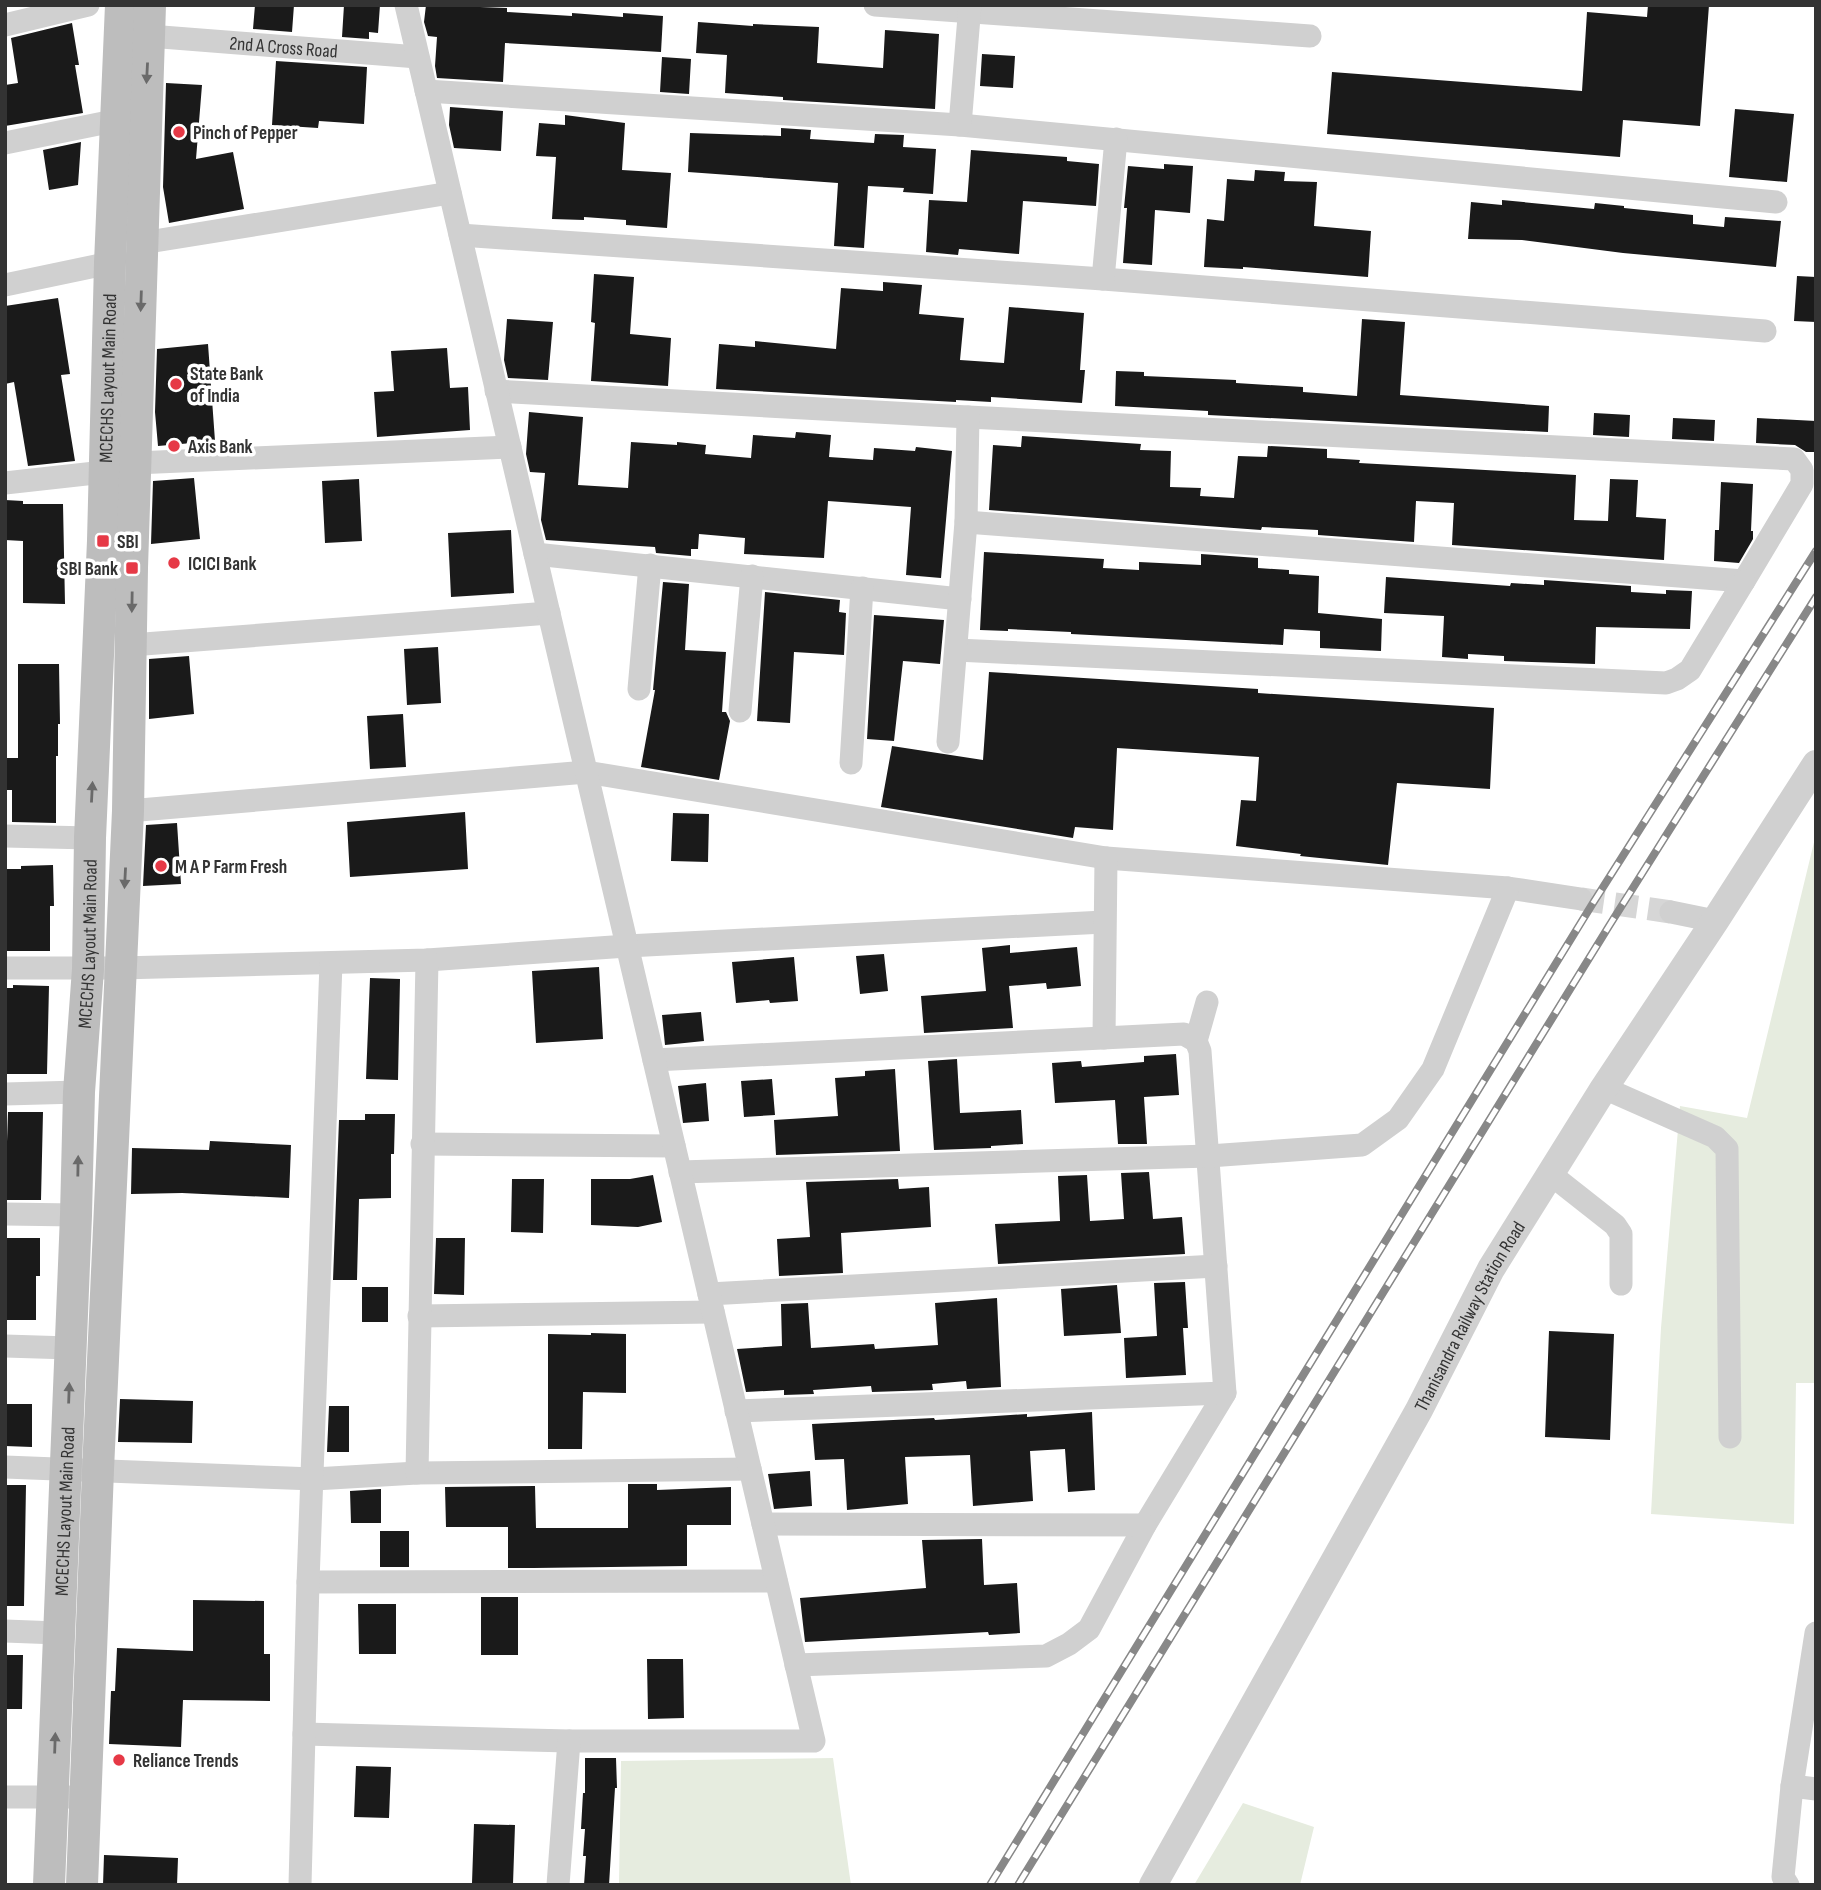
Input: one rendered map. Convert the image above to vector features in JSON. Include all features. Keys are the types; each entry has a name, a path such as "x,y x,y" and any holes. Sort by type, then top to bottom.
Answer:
{"main road":[{"name":"MCECHS Layout Main Road","path":"82,1885 128,811 142,243 121,5"},
{"name":"MCECHS Layout Main Road","path":"49,1885 79,1092 88,969 110,262 130,118 149,36 150,5"}],"street":[{"path":"5,25 88,5"},
{"path":"304,1734 569,1741 814,1741 406,5"},
{"path":"876,5 1183,16 1310,36"},
{"path":"960,125 970,8"},
{"name":"2nd A Cross Road","path":"149,36 418,57"},
{"path":"426,91 960,125 1776,202"},
{"path":"5,143 130,118"},
{"path":"1103,279 1116,139"},
{"path":"142,243 450,192"},
{"path":"460,235 1103,279 1765,331"},
{"path":"5,285 110,262"},
{"path":"496,391 1794,459 1801,470 1802,484 1690,670 1676,680 1666,683 956,650"},
{"path":"948,742 966,522 968,417"},
{"path":"135,463 510,447"},
{"path":"5,483 104,472"},
{"path":"966,522 1744,581"},
{"path":"535,554 960,599"},
{"path":"639,689 650,565"},
{"path":"740,711 752,576"},
{"path":"851,763 862,588"},
{"path":"131,645 549,613"},
{"name":"Thanisandra Railway Station Road","path":"1153,1885 1419,1410 1491,1269 1549,1173 1816,764"},
{"path":"128,811 586,772 1106,858 1508,888 1581,899"},
{"path":"5,836 90,838"},
{"path":"1104,1038 1106,858"},
{"path":"680,1172 1209,1156 1362,1145 1398,1119 1433,1069 1508,888"},
{"path":"1671,912 1715,921"},
{"path":"5,968 88,969 427,960 627,946 1104,922"},
{"path":"417,1473 427,960"},
{"path":"300,1885 308,1582 314,1479 331,964"},
{"path":"1196,1041 1208,1002"},
{"path":"654,1060 1184,1034 1196,1041 1200,1051 1225,1394 1145,1525 1089,1629 1046,1656 796,1665"},
{"path":"1604,1088 1715,1137 1727,1149 1731,1437"},
{"path":"5,1094 79,1092"},
{"path":"422,1144 674,1146"},
{"path":"1549,1173 1615,1225 1621,1234 1621,1284"},
{"path":"5,1214 76,1215"},
{"path":"419,1316 711,1303 1216,1266"},
{"path":"5,1346 70,1348"},
{"path":"736,1410 1225,1394"},
{"path":"5,1467 314,1479 417,1473 750,1469"},
{"path":"763,1524 1145,1525"},
{"path":"308,1582 776,1581"},
{"path":"5,1631 58,1633"},
{"path":"1788,1885 1783,1877 1792,1786 1816,1633"},
{"path":"558,1885 569,1741"},
{"path":"1792,1786 1816,1789"},
{"path":"5,1797 87,1796"}],"shaded area":[{"path":"1816,834 1816,1383 1796,1383 1794,1524 1651,1514 1661,1328 1680,1106 1747,1118"},
{"path":"833,1758 851,1885 619,1885 621,1761"},
{"path":"1243,1803 1314,1827 1300,1885 1194,1885"}],"building":[{"path":"255,5 294,5 292,32 253,29"},
{"path":"344,5 380,5 378,33 369,32 369,39 342,37"},
{"path":"426,5 507,8 507,12 572,16 572,13 623,17 623,13 663,16 661,52 505,43 503,82 437,78 437,37 428,36 424,22"},
{"path":"1648,5 1709,5 1700,126 1623,120 1620,157 1327,134 1332,72 1582,91 1587,12 1647,17"},
{"path":"698,22 819,27 817,63 883,68 885,30 939,34 935,109 783,100 783,97 725,93 727,55 696,53"},
{"path":"72,23 79,65 75,65 83,113 5,126 5,85 18,83 11,38"},
{"path":"982,54 1015,56 1013,88 980,86"},
{"path":"662,57 691,59 689,94 660,92"},
{"path":"276,61 367,67 364,124 319,121 318,128 272,125"},
{"path":"166,83 202,85 196,159 233,152 244,209 169,223 163,187"},
{"path":"450,107 503,111 501,151 454,148 449,125"},
{"path":"1735,109 1794,114 1787,182 1729,177"},
{"path":"565,115 625,123 622,170 671,173 667,228 626,225 626,220 584,217 584,220 552,219 556,157 536,156 539,123 565,125"},
{"path":"781,128 811,130 810,139 874,143 875,134 904,135 903,147 936,149 933,194 903,192 904,188 868,186 864,248 834,246 838,183 688,172 690,133 781,136"},
{"path":"81,142 78,185 49,190 43,150"},
{"path":"971,150 1067,157 1067,161 1099,164 1096,206 1023,201 1019,254 959,249 958,255 926,252 929,200 967,202"},
{"path":"1164,164 1193,166 1190,213 1155,210 1152,265 1123,263 1128,166 1164,169"},
{"path":"1255,170 1285,172 1284,181 1317,182 1314,226 1371,231 1368,277 1243,267 1204,267 1207,219 1224,221 1227,179 1254,181"},
{"path":"1502,200 1594,209 1595,203 1624,206 1693,215 1693,224 1724,227 1725,217 1781,221 1776,267 1623,253 1522,240 1468,239 1471,202 1502,205"},
{"path":"594,274 634,277 630,334 671,338 668,386 591,381 595,323 591,322"},
{"path":"1797,276 1816,277 1816,322 1794,321"},
{"path":"883,282 922,285 919,314 964,318 960,360 1004,363 1009,307 1084,313 1080,370 1085,370 1082,403 991,397 991,402 956,402 716,389 719,344 755,347 755,341 836,349 841,288 883,291"},
{"path":"58,298 70,374 61,375 75,461 28,466 14,382 5,384 5,306"},
{"path":"507,319 553,322 548,380 508,378 504,360"},
{"path":"1362,319 1405,322 1400,395 1549,406 1548,432 1208,415 1208,411 1115,406 1116,371 1144,372 1144,376 1236,380 1236,383 1303,387 1303,392 1357,396"},
{"path":"208,344 215,441 158,446 155,412 157,349"},
{"path":"447,348 450,388 468,387 470,430 377,437 374,392 394,391 391,351"},
{"path":"529,412 583,417 578,485 628,488 631,442 706,445 705,454 751,458 753,435 795,438 796,432 831,435 829,457 873,460 874,448 915,451 916,447 952,451 941,578 906,575 911,507 828,501 824,558 744,554 745,538 699,534 698,549 691,549 691,556 656,553 655,547 546,540 541,520 545,473 530,472 526,454"},
{"path":"1594,413 1630,415 1629,437 1593,435"},
{"path":"1673,418 1715,420 1714,441 1672,439"},
{"path":"1757,418 1816,421 1816,452 1806,452 1795,445 1756,443"},
{"path":"1022,436 1141,444 1140,450 1171,451 1170,487 1201,488 1200,496 1234,498 1238,456 1267,457 1268,446 1327,449 1327,458 1360,460 1359,463 1576,475 1574,520 1608,521 1610,479 1638,480 1636,517 1666,519 1664,560 1452,545 1454,503 1416,501 1414,542 1318,535 1318,530 1262,527 1261,530 989,510 993,445 1021,447"},
{"path":"194,478 200,539 151,544 153,481"},
{"path":"359,479 362,541 325,543 322,481"},
{"path":"1721,482 1753,484 1753,539 1739,563 1714,561 1715,530 1719,530"},
{"path":"5,500 23,501 23,504 63,504 65,604 23,603 23,541 5,540"},
{"path":"511,530 514,593 451,597 448,533"},
{"path":"984,552 1104,559 1103,568 1139,570 1139,562 1201,565 1201,554 1258,558 1258,568 1319,576 1318,613 1382,619 1381,651 1320,648 1320,631 1284,629 1283,645 1071,632 980,630"},
{"path":"1386,577 1510,586 1511,583 1544,585 1544,580 1631,586 1631,592 1666,594 1666,590 1692,591 1690,629 1596,627 1595,664 1504,661 1504,656 1468,654 1468,659 1442,657 1444,616 1384,613"},
{"path":"663,582 689,584 685,650 726,652 722,712 726,712 730,721 719,780 641,767 655,690"},
{"path":"765,592 840,600 839,612 846,613 844,655 794,652 790,723 757,721"},
{"path":"874,615 944,620 940,664 903,661 894,741 867,739"},
{"path":"438,647 441,703 407,705 404,649"},
{"path":"189,656 194,714 149,719 149,659"},
{"path":"18,664 59,664 60,724 56,756 56,823 12,822 12,790 5,790 5,758 18,758"},
{"path":"989,672 1258,689 1258,693 1494,708 1490,789 1397,783 1388,865 1236,846 1241,800 1256,801 1259,757 1117,748 1113,830 1075,827 1073,838 881,807 892,746 983,760"},
{"path":"403,714 406,767 370,769 367,716"},
{"path":"465,812 468,869 350,877 347,822"},
{"path":"673,813 709,814 708,862 671,861"},
{"path":"177,823 181,884 143,886 146,825"},
{"path":"53,865 54,906 50,906 50,951 5,951 5,869"},
{"path":"1010,945 1010,953 1077,947 1081,986 1047,989 1046,983 1009,986 1013,1028 924,1033 921,996 986,991 982,948"},
{"path":"884,954 888,991 860,994 856,956"},
{"path":"794,957 798,1001 736,1003 732,962"},
{"path":"599,967 603,1039 536,1043 532,971"},
{"path":"370,978 400,979 398,1080 366,1079"},
{"path":"13,985 49,986 47,1074 5,1074 5,988 13,988"},
{"path":"701,1012 704,1041 665,1045 662,1015"},
{"path":"1176,1054 1179,1095 1144,1097 1147,1144 1118,1144 1115,1100 1055,1103 1052,1063 1081,1061 1082,1067 1144,1062 1144,1056"},
{"path":"957,1059 960,1113 1021,1110 1023,1144 934,1150 928,1061"},
{"path":"895,1069 900,1151 776,1155 774,1120 838,1116 835,1078 865,1076 865,1071"},
{"path":"772,1079 775,1115 744,1117 741,1081"},
{"path":"706,1083 709,1121 683,1123 678,1086"},
{"path":"8,1112 43,1112 41,1200 5,1200"},
{"path":"365,1114 395,1114 391,1198 359,1199 357,1280 333,1280 339,1120 365,1120"},
{"path":"210,1141 291,1145 289,1198 182,1193 131,1194 132,1148 209,1150"},
{"path":"1149,1172 1153,1219 1182,1217 1185,1254 998,1264 995,1224 1060,1221 1058,1176 1087,1175 1090,1221 1124,1219 1121,1173"},
{"path":"653,1175 662,1222 638,1227 591,1225 591,1179 630,1179"},
{"path":"512,1179 544,1179 543,1233 511,1232"},
{"path":"898,1179 899,1189 929,1187 931,1227 841,1233 843,1273 779,1276 777,1239 810,1237 806,1182"},
{"path":"5,1238 40,1238 40,1276 36,1276 36,1320 5,1320"},
{"path":"436,1238 465,1238 464,1295 434,1294"},
{"path":"1185,1282 1188,1328 1183,1328 1186,1375 1126,1378 1124,1338 1157,1336 1154,1283"},
{"path":"1117,1285 1121,1333 1064,1336 1061,1289"},
{"path":"362,1287 388,1287 388,1322 362,1322"},
{"path":"997,1298 1001,1387 967,1389 966,1381 932,1384 933,1390 872,1392 871,1386 813,1390 814,1394 784,1395 784,1390 746,1392 737,1349 782,1346 781,1304 808,1303 811,1348 874,1344 875,1349 938,1345 935,1303"},
{"path":"1549,1331 1614,1334 1610,1440 1545,1437"},
{"path":"548,1334 626,1334 626,1393 583,1392 582,1449 548,1449"},
{"path":"120,1399 193,1401 192,1443 118,1442"},
{"path":"5,1404 32,1404 32,1447 5,1446"},
{"path":"329,1406 349,1406 349,1452 327,1452"},
{"path":"1092,1412 1095,1490 1068,1492 1065,1449 1030,1451 1033,1501 973,1506 970,1455 905,1457 908,1504 847,1510 844,1459 815,1460 812,1424 1027,1414 1027,1417"},
{"path":"810,1471 812,1506 774,1509 768,1474"},
{"path":"628,1484 657,1484 657,1490 731,1487 731,1525 687,1525 687,1566 534,1568 508,1568 508,1527 446,1527 445,1487 535,1486 536,1528 628,1528"},
{"path":"5,1485 26,1485 24,1606 5,1606"},
{"path":"381,1489 381,1523 351,1523 350,1491"},
{"path":"380,1531 409,1531 409,1567 380,1567"},
{"path":"982,1539 984,1585 1017,1583 1020,1633 989,1635 988,1632 805,1642 800,1598 926,1588 922,1540"},
{"path":"481,1597 518,1597 518,1655 481,1655"},
{"path":"193,1600 264,1601 264,1654 270,1654 270,1701 183,1700 181,1747 109,1744 111,1691 115,1691 117,1648 193,1651"},
{"path":"358,1604 396,1604 396,1654 359,1654"},
{"path":"5,1655 23,1655 22,1709 5,1709"},
{"path":"647,1659 683,1659 684,1718 648,1719"},
{"path":"585,1758 616,1758 617,1788 609,1885 584,1885 585,1829 581,1829"},
{"path":"356,1766 391,1767 389,1818 354,1817"},
{"path":"474,1824 515,1825 513,1884 472,1883"},
{"path":"104,1855 178,1858 177,1885 103,1885"}],"tunnel":[{"path":"1581,899 1671,912"}],"railway":[{"path":"990,1885 1593,903 1816,551"},
{"path":"1018,1885 1609,926 1816,597"}],"place":[{"name":"Pinch of Pepper","path":"179,132"},
{"name":"State Bank of India","path":"176,384"},
{"name":"Axis Bank","path":"174,446"},
{"name":"SBI","path":"103,541"},
{"name":"ICICI Bank","path":"174,563"},
{"name":"SBI Bank","path":"132,568"},
{"name":"M A P Farm Fresh","path":"161,866"},
{"name":"Reliance Trends","path":"119,1760"}]}
